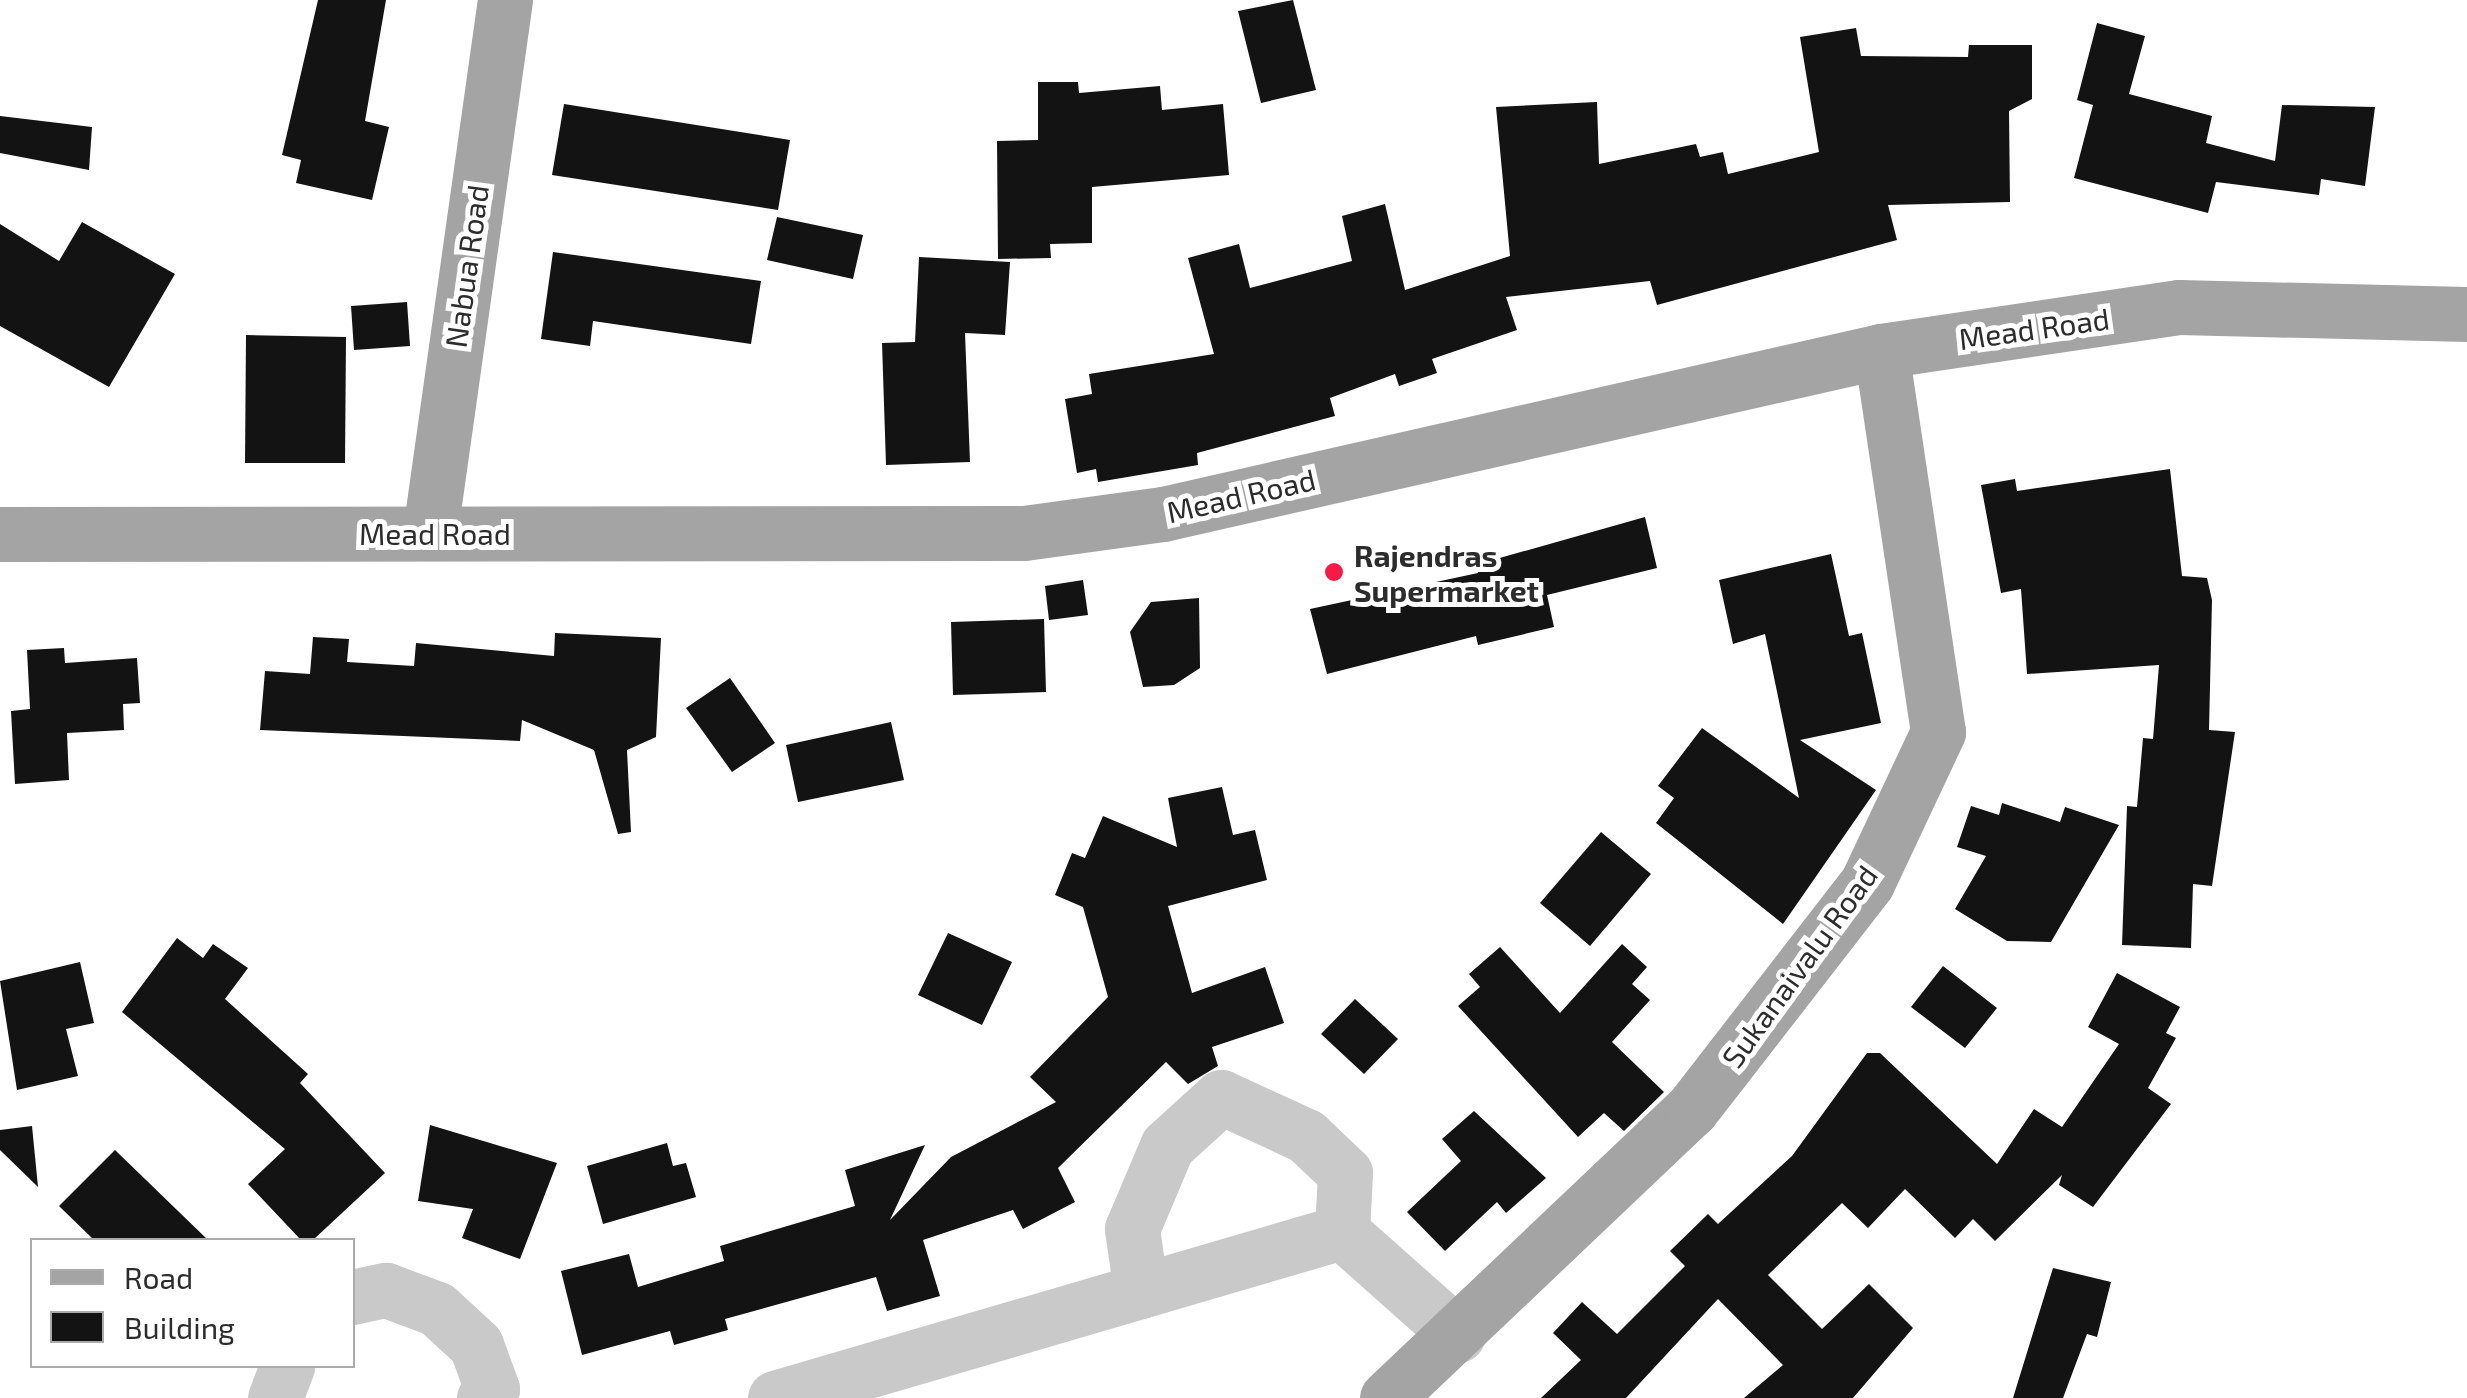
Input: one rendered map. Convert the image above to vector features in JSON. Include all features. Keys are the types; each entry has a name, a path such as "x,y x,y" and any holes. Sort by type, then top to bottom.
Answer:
{"main road":[{"name":"Nabua Road","path":"430,532 505,0"},
{"name":"Mead Road","path":"0,534 1024,533 1163,514 1881,351 2179,307 2467,314"},
{"name":"Sukanaivalu Road","path":"1387,1398 1458,1335 1691,1110 1867,883 1938,732 1881,351"}],"street":[{"path":"1141,1291 1132,1229 1167,1146 1221,1097 1306,1136 1345,1173 1342,1232"},
{"path":"1342,1232 1458,1335"},
{"path":"775,1398 1342,1232"},
{"path":"355,1297 386,1290 437,1308 476,1345 492,1389 484,1398"},
{"path":"275,1398 287,1368"}],"building":[{"path":"318,0 386,0 365,121 389,127 372,200 296,183 301,160 282,155"},
{"path":"1293,0 1316,90 1261,103 1238,11"},
{"path":"2097,23 2145,36 2129,94 2212,116 2206,143 2275,161 2282,105 2375,107 2365,186 2321,179 2319,195 2216,182 2208,213 2074,178 2093,105 2077,100"},
{"path":"1856,28 1861,56 1968,57 1969,45 2032,45 2032,99 2009,111 2010,202 1888,205 1897,240 1657,305 1650,281 1506,297 1517,330 1432,359 1437,373 1399,386 1395,374 1330,398 1335,416 1197,453 1198,465 1098,482 1096,469 1077,473 1065,399 1092,394 1089,374 1214,354 1188,258 1239,244 1250,288 1352,261 1342,216 1385,204 1405,290 1510,256 1496,107 1597,102 1599,164 1696,144 1700,157 1723,152 1728,174 1819,152 1800,37"},
{"path":"1038,82 1078,82 1079,93 1160,86 1162,110 1223,104 1229,175 1092,187 1092,243 1050,244 1051,258 998,259 997,141 1038,140"},
{"path":"564,104 790,140 778,210 552,175"},
{"path":"0,116 92,127 89,170 0,153"},
{"path":"777,217 863,235 853,279 767,260"},
{"path":"82,222 175,274 109,387 0,326 0,224 59,261"},
{"path":"553,252 761,281 751,344 593,321 590,346 541,339"},
{"path":"919,257 1010,262 1005,335 965,333 970,462 886,465 882,343 915,342"},
{"path":"407,302 410,346 354,350 351,306"},
{"path":"246,335 346,337 345,463 245,463"},
{"path":"2170,469 2182,576 2207,578 2212,600 2209,730 2235,732 2212,886 2193,884 2191,948 2122,945 2127,806 2137,807 2143,738 2153,739 2159,665 2027,674 2021,589 2001,593 1981,485 2015,479 2017,491"},
{"path":"1645,517 1657,568 1547,595 1554,627 1478,645 1476,636 1327,674 1310,609 1478,573 1475,565"},
{"path":"1831,554 1849,636 1862,633 1881,723 1800,740 1876,790 1783,924 1656,823 1674,798 1658,786 1702,728 1799,798 1765,634 1733,644 1719,580"},
{"path":"1083,580 1088,615 1049,620 1045,586"},
{"path":"1199,598 1200,668 1174,685 1143,687 1130,632 1151,602"},
{"path":"1044,619 1046,692 953,695 951,622"},
{"path":"555,633 661,638 656,737 627,750 631,832 618,834 594,750 522,720 520,741 260,730 265,671 310,674 313,637 349,639 347,662 414,666 416,643 554,656"},
{"path":"64,648 65,663 137,658 140,703 123,704 124,730 67,733 69,780 15,784 11,711 30,709 27,650"},
{"path":"730,678 775,743 732,772 686,708"},
{"path":"891,722 904,780 798,802 786,745"},
{"path":"1222,787 1233,835 1255,830 1267,880 1168,906 1192,993 1265,967 1284,1023 1212,1047 1218,1066 1188,1084 1166,1062 1058,1168 1075,1202 1023,1229 1013,1210 923,1240 940,1296 887,1311 876,1277 725,1319 728,1330 674,1345 670,1331 582,1355 561,1271 629,1254 638,1287 724,1261 720,1246 855,1206 845,1170 925,1145 890,1220 951,1157 1056,1102 1030,1077 1108,997 1083,907 1055,895 1072,853 1085,858 1103,816 1177,847 1168,798"},
{"path":"2002,803 2060,822 2065,807 2119,825 2051,942 2007,941 1955,909 1986,856 1957,847 1971,806 1999,815"},
{"path":"1601,832 1651,874 1590,946 1540,903"},
{"path":"948,933 1012,962 982,1025 918,995"},
{"path":"177,938 203,958 213,944 248,968 225,999 308,1074 300,1083 385,1173 315,1238 299,1238 248,1184 285,1149 122,1012"},
{"path":"1622,944 1647,967 1632,984 1650,1000 1612,1042 1664,1092 1624,1131 1604,1113 1578,1137 1458,1006 1480,987 1469,974 1500,947 1560,1013"},
{"path":"80,962 94,1023 66,1029 78,1076 17,1090 0,981"},
{"path":"1943,966 1997,1008 1965,1048 1911,1007"},
{"path":"2117,973 2180,1007 2166,1033 2176,1038 2148,1088 2171,1104 2093,1207 2059,1185 2062,1175 1995,1241 1973,1219 1955,1238 1905,1189 1868,1228 1842,1203 1768,1275 1822,1329 1869,1284 1913,1328 1853,1398 1744,1398 1783,1365 1718,1299 1626,1398 1541,1398 1581,1360 1553,1333 1582,1302 1617,1334 1685,1266 1670,1251 1708,1214 1718,1224 1792,1156 1867,1053 1880,1053 1997,1164 2034,1109 2062,1127 2119,1044 2088,1027"},
{"path":"1355,999 1398,1039 1364,1074 1321,1034"},
{"path":"1474,1111 1546,1178 1506,1213 1497,1202 1445,1251 1407,1212 1461,1161 1442,1139"},
{"path":"430,1125 557,1163 520,1259 462,1238 473,1209 418,1201"},
{"path":"32,1126 38,1187 0,1150 0,1130"},
{"path":"667,1143 673,1166 686,1163 696,1197 603,1224 587,1166"},
{"path":"115,1150 206,1238 92,1238 59,1206"},
{"path":"2053,1268 2111,1282 2097,1337 2087,1334 2063,1398 2013,1398"}],"place":[{"name":"Rajendras Supermarket","path":"1334,572"}]}
